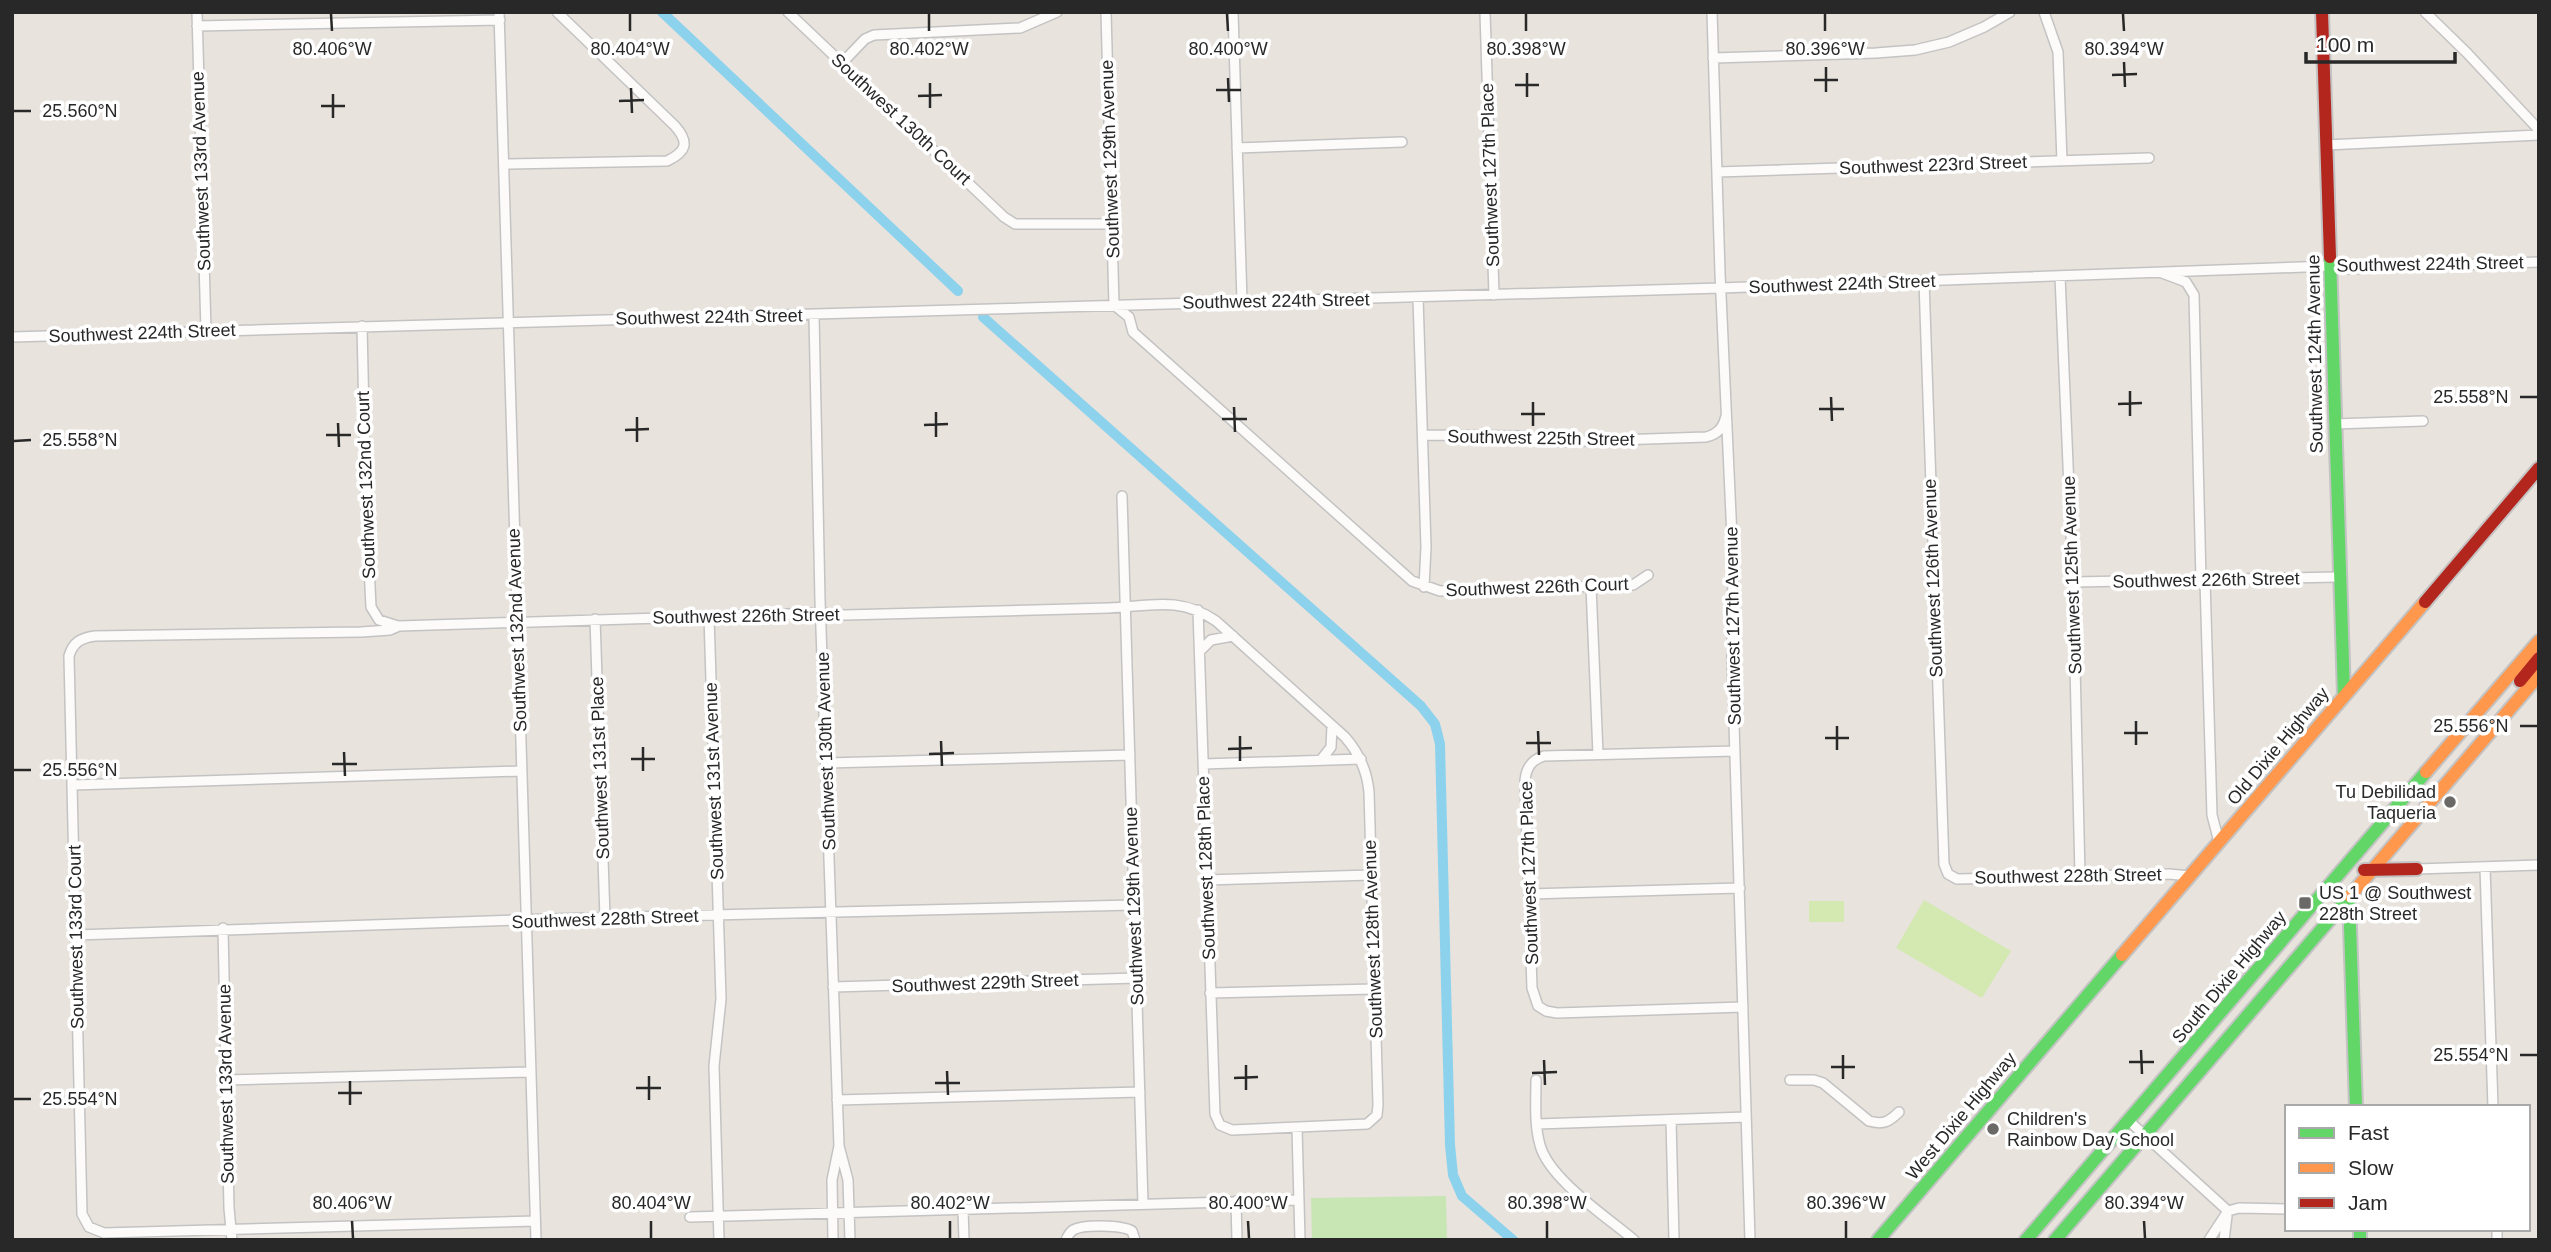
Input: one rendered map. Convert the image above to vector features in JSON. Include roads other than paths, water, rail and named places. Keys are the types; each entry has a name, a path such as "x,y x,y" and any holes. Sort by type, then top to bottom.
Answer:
{"main road":[{"name":"Southwest 124th Avenue","path":"2322,12 2344,695"},
{"name":"Old Dixie Highway","path":"2043,1046 2539,468"},
{"name":"South Dixie Highway","path":"2026,1240 2539,641"},
{"path":"2502,718 2500,712 2504,699 2539,659"},
{"path":"2055,1240 2539,675"},
{"path":"2398,839 2401,857 2417,869"},
{"path":"2345,869 2417,869"},
{"path":"2252,1010 2260,982 2327,906 2330,900 2326,890"},
{"path":"2349,896 2356,1105"},
{"name":"West Dixie Highway","path":"1878,1240 2043,1046"}],"street":[{"name":"Southwest 133rd Avenue","path":"197,12 206,331"},
{"path":"504,164 667,161 679,155 684,146 683,135 675,126 557,12"},
{"name":"Southwest 130th Court","path":"788,12 1015,224 1112,223"},
{"path":"842,63 865,39 874,35 1020,28 1057,12"},
{"name":"Southwest 129th Avenue","path":"1106,12 1114,305"},
{"path":"1233,12 1242,301"},
{"name":"Southwest 127th Place","path":"1485,12 1494,295"},
{"name":"Southwest 127th Avenue","path":"1712,12 1734,594 1732,659 1750,1240"},
{"path":"1713,58 1915,50 1949,42 2010,12"},
{"path":"2044,12 2058,52 2062,161"},
{"path":"2425,12 2539,132"},
{"path":"197,26 500,16"},
{"name":"Southwest 132nd Avenue","path":"500,16 536,1240"},
{"path":"2326,145 2539,132"},
{"path":"1237,148 1402,142"},
{"name":"Southwest 223rd Street","path":"1717,172 2149,158"},
{"name":"Southwest 224th Street","path":"12,337 1418,298 2331,266 2346,269 2539,262"},
{"path":"2161,272 2186,282 2194,295 2212,815 2219,842"},
{"name":"Southwest 125th Avenue","path":"2060,276 2073,582 2080,875"},
{"name":"Southwest 126th Avenue","path":"1924,281 1939,754 1944,864 1948,874"},
{"path":"1114,305 1129,317 1133,332 1412,581 1424,587 1426,547 1418,298"},
{"name":"Southwest 130th Avenue","path":"814,314 837,1100 839,1146 847,1173 849,1240"},
{"name":"Southwest 132nd Court","path":"362,326 371,607 376,617 399,626"},
{"name":"Southwest 225th Street","path":"1423,435 1522,436 1559,442 1706,437 1716,434 1724,426 1728,411"},
{"path":"2334,424 2423,421"},
{"name":"Southwest 129th Avenue","path":"1122,496 1143,1204"},
{"name":"Southwest 226th Court","path":"1424,587 1440,591 1633,585 1648,575"},
{"name":"Southwest 226th Street","path":"2073,582 2339,577"},
{"path":"1591,586 1598,754 1735,751"},
{"name":"Southwest 226th Street","path":"74,645 79,640 95,636 344,633 390,630 399,626 516,621 821,613 845,615 1169,604 1198,610 1233,636 1352,745 1361,759"},
{"name":"Southwest 128th Place","path":"1198,610 1214,1108 1220,1125 1232,1130 1297,1128"},
{"name":"Southwest 131st Avenue","path":"709,616 721,1008 714,1066 719,1240"},
{"name":"Southwest 131st Place","path":"596,619 605,918"},
{"path":"1200,651 1211,640 1233,636"},
{"name":"Southwest 133rd Court","path":"74,645 69,656 82,1214 89,1227 104,1233 232,1235"},
{"path":"1321,760 1331,747 1332,726"},
{"name":"Southwest 127th Place","path":"1598,754 1544,756 1535,759 1528,767 1525,781 1532,988 1536,1003 1541,1009 1558,1013 1743,1007"},
{"path":"827,763 1130,755"},
{"path":"1203,764 1361,759"},
{"name":"Southwest 128th Avenue","path":"1297,1128 1362,1126 1374,1119 1378,1105 1368,785 1361,759"},
{"path":"73,785 521,771"},
{"path":"2417,869 2537,863"},
{"path":"2485,867 2493,1105"},
{"name":"Southwest 228th Street","path":"1948,874 1957,879 2080,875 2190,876"},
{"path":"1206,880 1371,875"},
{"path":"1529,894 1740,888"},
{"name":"Southwest 228th Street","path":"76,935 223,928 1134,905"},
{"name":"Southwest 133rd Avenue","path":"223,928 225,1080 232,1235"},
{"name":"Southwest 229th Street","path":"833,987 1137,978"},
{"path":"1210,993 1374,989"},
{"path":"225,1080 531,1072"},
{"path":"1536,1080 1537,1124 1543,1153 1561,1178 1634,1240"},
{"path":"1790,1080 1814,1080 1830,1087 1869,1121 1885,1123 1899,1112"},
{"path":"837,1100 1140,1092"},
{"path":"1537,1124 1746,1117"},
{"path":"1671,1119 1674,1240"},
{"path":"2129,1121 2228,1211"},
{"path":"1297,1128 1300,1240"},
{"name":"Southwest 130th Avenue","path":"833,1240 833,1172 839,1146"},
{"path":"690,1217 1299,1200"},
{"path":"1236,1201 1237,1240"},
{"path":"2209,1240 2228,1211 2239,1208 2285,1209"},
{"path":"963,1209 964,1240"},
{"path":"2224,1240 2228,1211"},
{"path":"232,1235 536,1221"},
{"path":"1068,1236 1081,1227 1121,1226 1132,1231 1135,1240"}],"waterway":[{"path":"662,12 958,291"},
{"path":"983,317 1421,706 1435,724 1440,744 1453,1175 1462,1196 1513,1240"}],"place":[{"name":"Tu Debilidad Taqueria","path":"2450,802"},
{"name":"US 1 @ Southwest 228th Street","path":"2305,903"},
{"name":"Children's Rainbow Day School","path":"1993,1129"}]}
